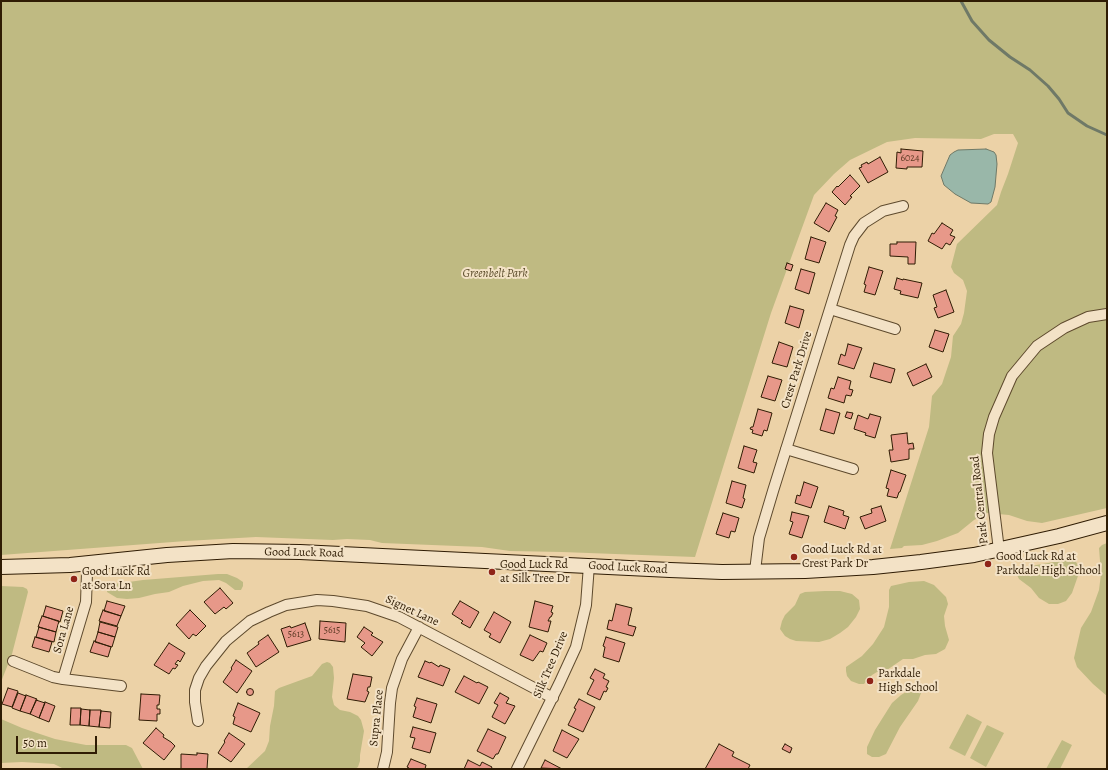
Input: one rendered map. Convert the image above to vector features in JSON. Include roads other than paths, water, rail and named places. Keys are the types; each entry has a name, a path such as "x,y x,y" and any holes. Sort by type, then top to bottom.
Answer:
{"main road":[{"name":"Good Luck Road","path":"1,568 110,562 166,555 255,551 308,552 722,572 805,571 873,567 922,562 999,550 1107,523"}],"street":[{"name":"Crest Park Drive","path":"755,571 759,538 850,245 854,236 864,223 883,211 903,206"},
{"path":"830,309 895,329"},
{"name":"Park Central Road","path":"999,550 987,453 989,434 994,417 1012,376 1037,346 1064,328 1088,317 1107,314"},
{"path":"786,449 853,469"},
{"name":"Sora Lane","path":"63,679 86,602 86,563"},
{"name":"Silk Tree Drive","path":"517,769 553,698 576,647 586,605 590,565"},
{"name":"Signet Lane","path":"198,721 195,690 199,678 206,666 226,641 250,621 269,612 286,605 317,600 351,603 381,610 399,617 553,698"},
{"name":"Supra Place","path":"383,769 387,752 392,688 402,659 419,627"},
{"path":"13,661 48,675 63,679 121,686"}],"waterway":[{"path":"961,1 972,21 989,40 1010,57 1030,70 1048,86 1068,113 1087,126 1107,135"}],"place":[{"name":"Good Luck Rd at Crest Park Dr","path":"794,557"},
{"name":"Good Luck Rd at Parkdale High School","path":"988,564"},
{"name":"Good Luck Rd at Silk Tree Dr","path":"492,572"},
{"name":"Good Luck Rd at Sora Ln","path":"74,579"},
{"name":"Parkdale High School","path":"870,681"}],"park label":[{"name":"Greenbelt Park","path":"495,274"}]}
